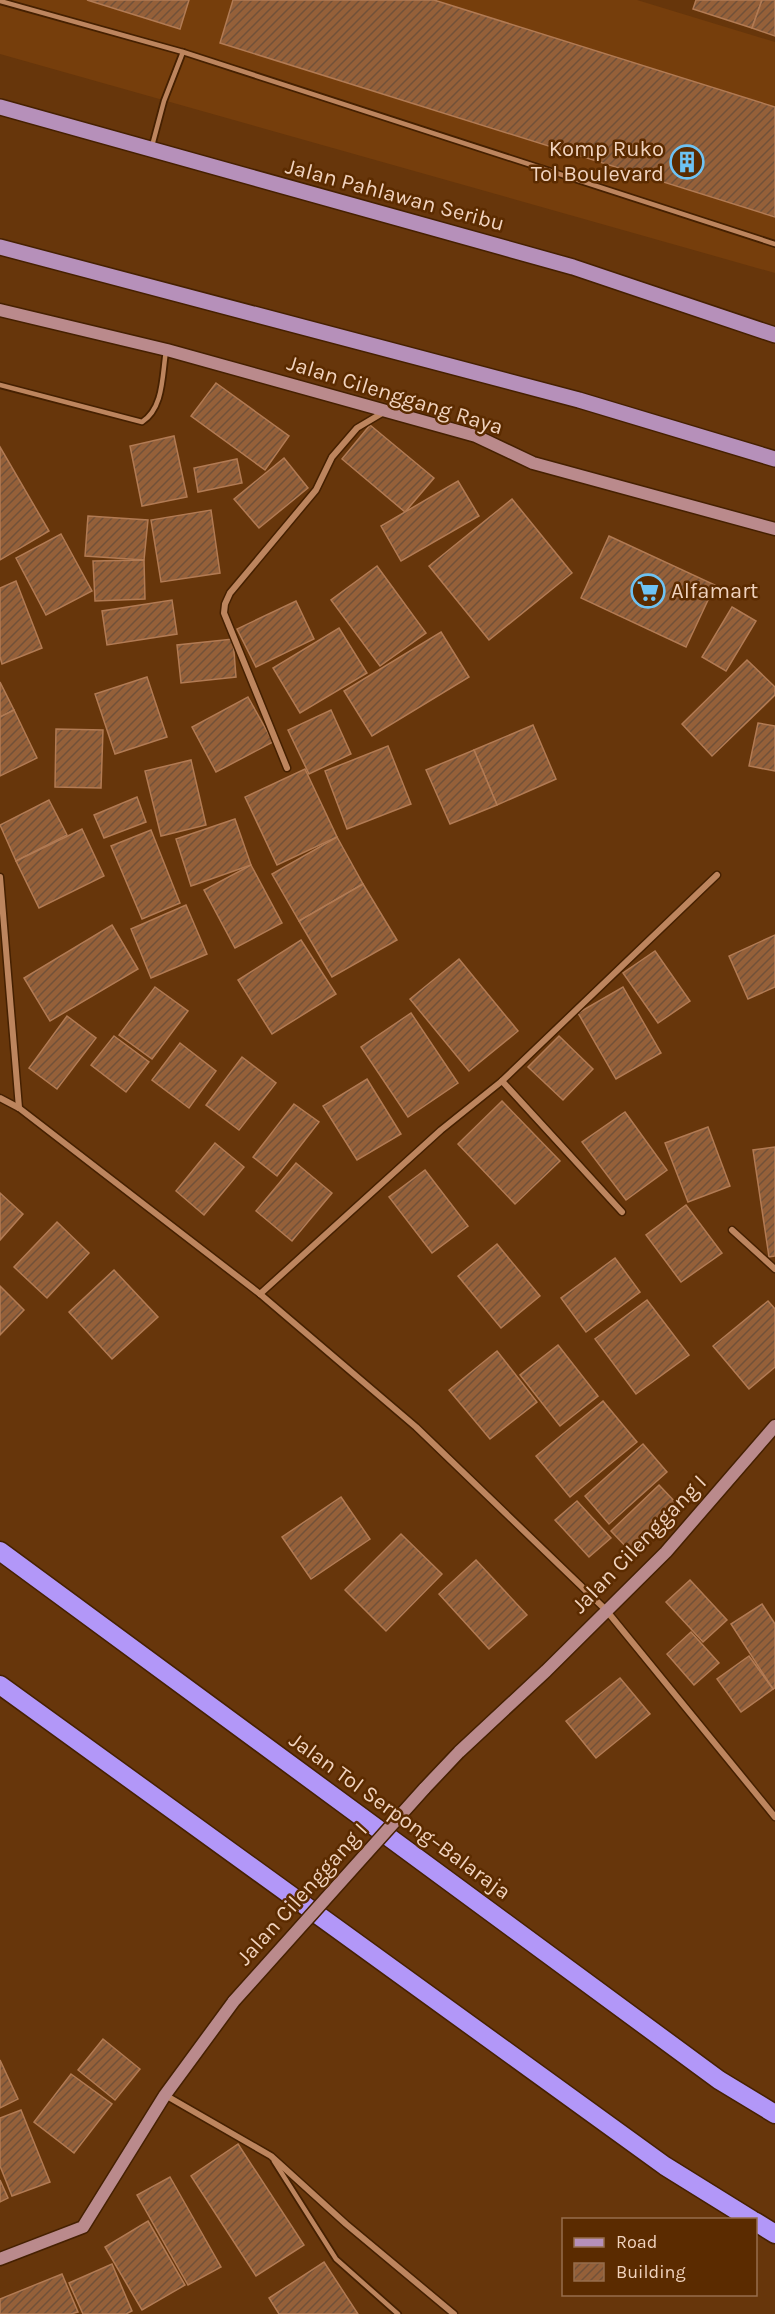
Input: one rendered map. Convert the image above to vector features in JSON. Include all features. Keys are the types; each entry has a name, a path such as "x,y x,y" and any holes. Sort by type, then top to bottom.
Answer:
{"highway":[{"name":"Jalan Tol Serpong–Balaraja","path":"0,1551 719,2080 775,2115"},
{"path":"0,1685 655,2159 749,2218"},
{"path":"757,2223 775,2234"}],"main road":[{"name":"Jalan Pahlawan Seribu","path":"0,107 573,267 775,335"},
{"path":"0,247 579,400 775,459"}],"street":[{"name":"Jalan Cilenggang Raya","path":"0,310 166,350 476,436 533,463 775,529"},
{"path":"287,768 224,614 225,604 230,594 316,490 332,457 357,428 385,411"},
{"path":"260,1294 441,1130 502,1081 717,875"},
{"path":"0,877 19,1108"},
{"path":"502,1081 621,1212"},
{"path":"0,1098 19,1108 260,1294 416,1427 606,1610 775,1816"},
{"path":"732,1230 775,1269"},
{"name":"Jalan Cilenggang I","path":"0,2259 83,2227 165,2095 234,2001 459,1752 546,1671 666,1552 775,1426"},
{"path":"165,2095 271,2156 454,2314"}],"lane":[{"path":"0,1 183,52 775,244"},
{"path":"151,150 164,101 183,52"},
{"path":"0,386 142,422 150,417 158,406 166,350"},
{"path":"271,2156 336,2259 398,2314"}],"shaded area":[{"path":"0,0 637,0 775,42 775,273 0,54"}],"building":[{"path":"87,0 189,0 180,29"},
{"name":"Komp Ruko Tol Boulevard","path":"233,0 434,0 775,107 775,217 220,43"},
{"path":"696,0 762,0 752,28 693,9"},
{"path":"762,0 775,0 775,36 752,28"},
{"path":"216,383 289,436 265,470 191,416"},
{"path":"370,425 434,478 405,512 342,459"},
{"path":"174,436 187,497 142,506 130,446"},
{"path":"0,447 49,531 0,560"},
{"path":"284,458 308,488 259,528 234,499"},
{"path":"237,459 242,483 198,492 194,468"},
{"path":"458,481 479,516 401,561 381,526"},
{"path":"512,499 572,573 489,640 429,566"},
{"path":"211,510 220,573 161,582 151,520"},
{"path":"88,516 148,520 144,560 85,556"},
{"path":"61,534 92,591 46,615 16,558"},
{"name":"Alfamart","path":"609,536 715,585 686,647 581,598"},
{"path":"144,560 145,599 95,601 93,561"},
{"path":"377,566 426,633 380,666 331,600"},
{"path":"16,581 42,648 2,664 0,657 0,588"},
{"path":"172,600 177,634 107,645 102,611"},
{"path":"296,601 314,639 256,667 237,629"},
{"path":"732,607 756,621 726,671 702,657"},
{"path":"339,628 367,673 300,713 273,668"},
{"path":"441,632 469,677 372,736 344,691"},
{"path":"233,639 236,677 181,683 177,645"},
{"path":"747,660 775,687 775,695 712,756 682,724"},
{"path":"147,677 167,737 115,754 95,694"},
{"path":"0,682 14,710 0,717"},
{"path":"248,697 273,742 216,772 192,727"},
{"path":"14,710 37,758 0,776 0,717"},
{"path":"331,710 351,754 309,774 288,730"},
{"path":"758,723 775,726 775,771 749,766"},
{"path":"533,725 556,779 497,805 474,750"},
{"path":"56,729 103,730 101,788 55,787"},
{"path":"388,746 411,804 347,829 325,771"},
{"path":"474,750 497,805 450,824 426,770"},
{"path":"191,760 206,825 161,836 145,771"},
{"path":"305,769 337,837 277,865 245,797"},
{"path":"137,797 146,822 104,838 94,815"},
{"path":"49,800 67,835 16,861 0,825"},
{"path":"235,819 251,865 191,886 176,839"},
{"path":"82,829 104,876 39,908 16,861"},
{"path":"151,830 180,903 142,919 111,846"},
{"path":"337,837 363,884 299,921 272,874"},
{"path":"251,865 282,923 235,948 204,890"},
{"path":"363,884 397,940 332,977 299,921"},
{"path":"186,905 207,954 151,978 131,929"},
{"path":"112,925 138,969 50,1021 24,978"},
{"path":"775,935 775,987 748,999 729,956"},
{"path":"301,940 336,994 272,1034 238,980"},
{"path":"655,951 690,1001 658,1023 623,973"},
{"path":"459,959 518,1031 469,1071 410,999"},
{"path":"155,987 188,1011 152,1059 119,1035"},
{"path":"623,987 661,1053 616,1079 578,1013"},
{"path":"411,1013 458,1083 408,1117 361,1047"},
{"path":"67,1016 96,1038 57,1089 29,1068"},
{"path":"114,1036 149,1062 126,1092 91,1065"},
{"path":"559,1036 593,1069 563,1100 528,1067"},
{"path":"180,1043 216,1071 189,1108 152,1080"},
{"path":"242,1057 276,1083 239,1130 206,1105"},
{"path":"367,1079 401,1134 357,1160 323,1106"},
{"path":"502,1101 560,1161 515,1204 458,1144"},
{"path":"294,1104 319,1122 277,1176 253,1157"},
{"path":"625,1112 667,1170 626,1200 582,1142"},
{"path":"708,1127 730,1186 688,1202 665,1143"},
{"path":"215,1143 244,1167 204,1215 176,1191"},
{"path":"775,1147 775,1256 769,1257 753,1150"},
{"path":"296,1163 332,1193 292,1241 256,1211"},
{"path":"425,1170 468,1226 432,1253 389,1197"},
{"path":"0,1193 23,1214 0,1240"},
{"path":"686,1205 722,1253 681,1282 646,1235"},
{"path":"57,1222 89,1253 47,1298 14,1267"},
{"path":"497,1244 540,1296 501,1328 458,1276"},
{"path":"615,1258 640,1292 586,1332 561,1298"},
{"path":"114,1270 158,1317 112,1359 69,1312"},
{"path":"0,1286 24,1310 0,1335"},
{"path":"647,1300 689,1355 636,1394 595,1339"},
{"path":"768,1301 775,1309 775,1367 749,1389 713,1346"},
{"path":"558,1345 598,1396 560,1426 520,1375"},
{"path":"497,1351 537,1402 490,1439 449,1390"},
{"path":"603,1401 637,1442 570,1497 536,1456"},
{"path":"643,1444 667,1472 609,1524 585,1496"},
{"path":"659,1485 678,1505 629,1550 611,1531"},
{"path":"341,1497 370,1539 311,1579 282,1537"},
{"path":"577,1501 611,1538 589,1557 555,1520"},
{"path":"401,1534 442,1574 386,1631 345,1590"},
{"path":"476,1560 527,1615 489,1649 439,1594"},
{"path":"690,1580 727,1620 703,1642 666,1602"},
{"path":"762,1604 775,1624 775,1688 773,1689 731,1624"},
{"path":"691,1632 719,1663 694,1685 667,1654"},
{"path":"749,1656 773,1689 741,1712 717,1679"},
{"path":"620,1678 650,1714 596,1758 566,1721"},
{"path":"103,2039 140,2069 115,2100 78,2070"},
{"path":"0,2060 18,2099 0,2108"},
{"path":"71,2074 112,2104 74,2153 34,2122"},
{"path":"21,2110 50,2182 12,2196 0,2166 0,2118"},
{"path":"238,2144 304,2245 256,2276 191,2176"},
{"path":"170,2177 221,2267 188,2285 137,2195"},
{"path":"0,2180 8,2198 0,2202"},
{"path":"148,2221 185,2285 142,2310 105,2247"},
{"path":"324,2262 358,2314 279,2314 269,2298"},
{"path":"112,2264 132,2311 126,2314 83,2314 69,2283"},
{"path":"62,2274 78,2312 71,2314 0,2314 0,2299"}],"place":[{"name":"Komp Ruko Tol Boulevard","path":"687,162"},
{"name":"Alfamart","path":"648,591"}]}
